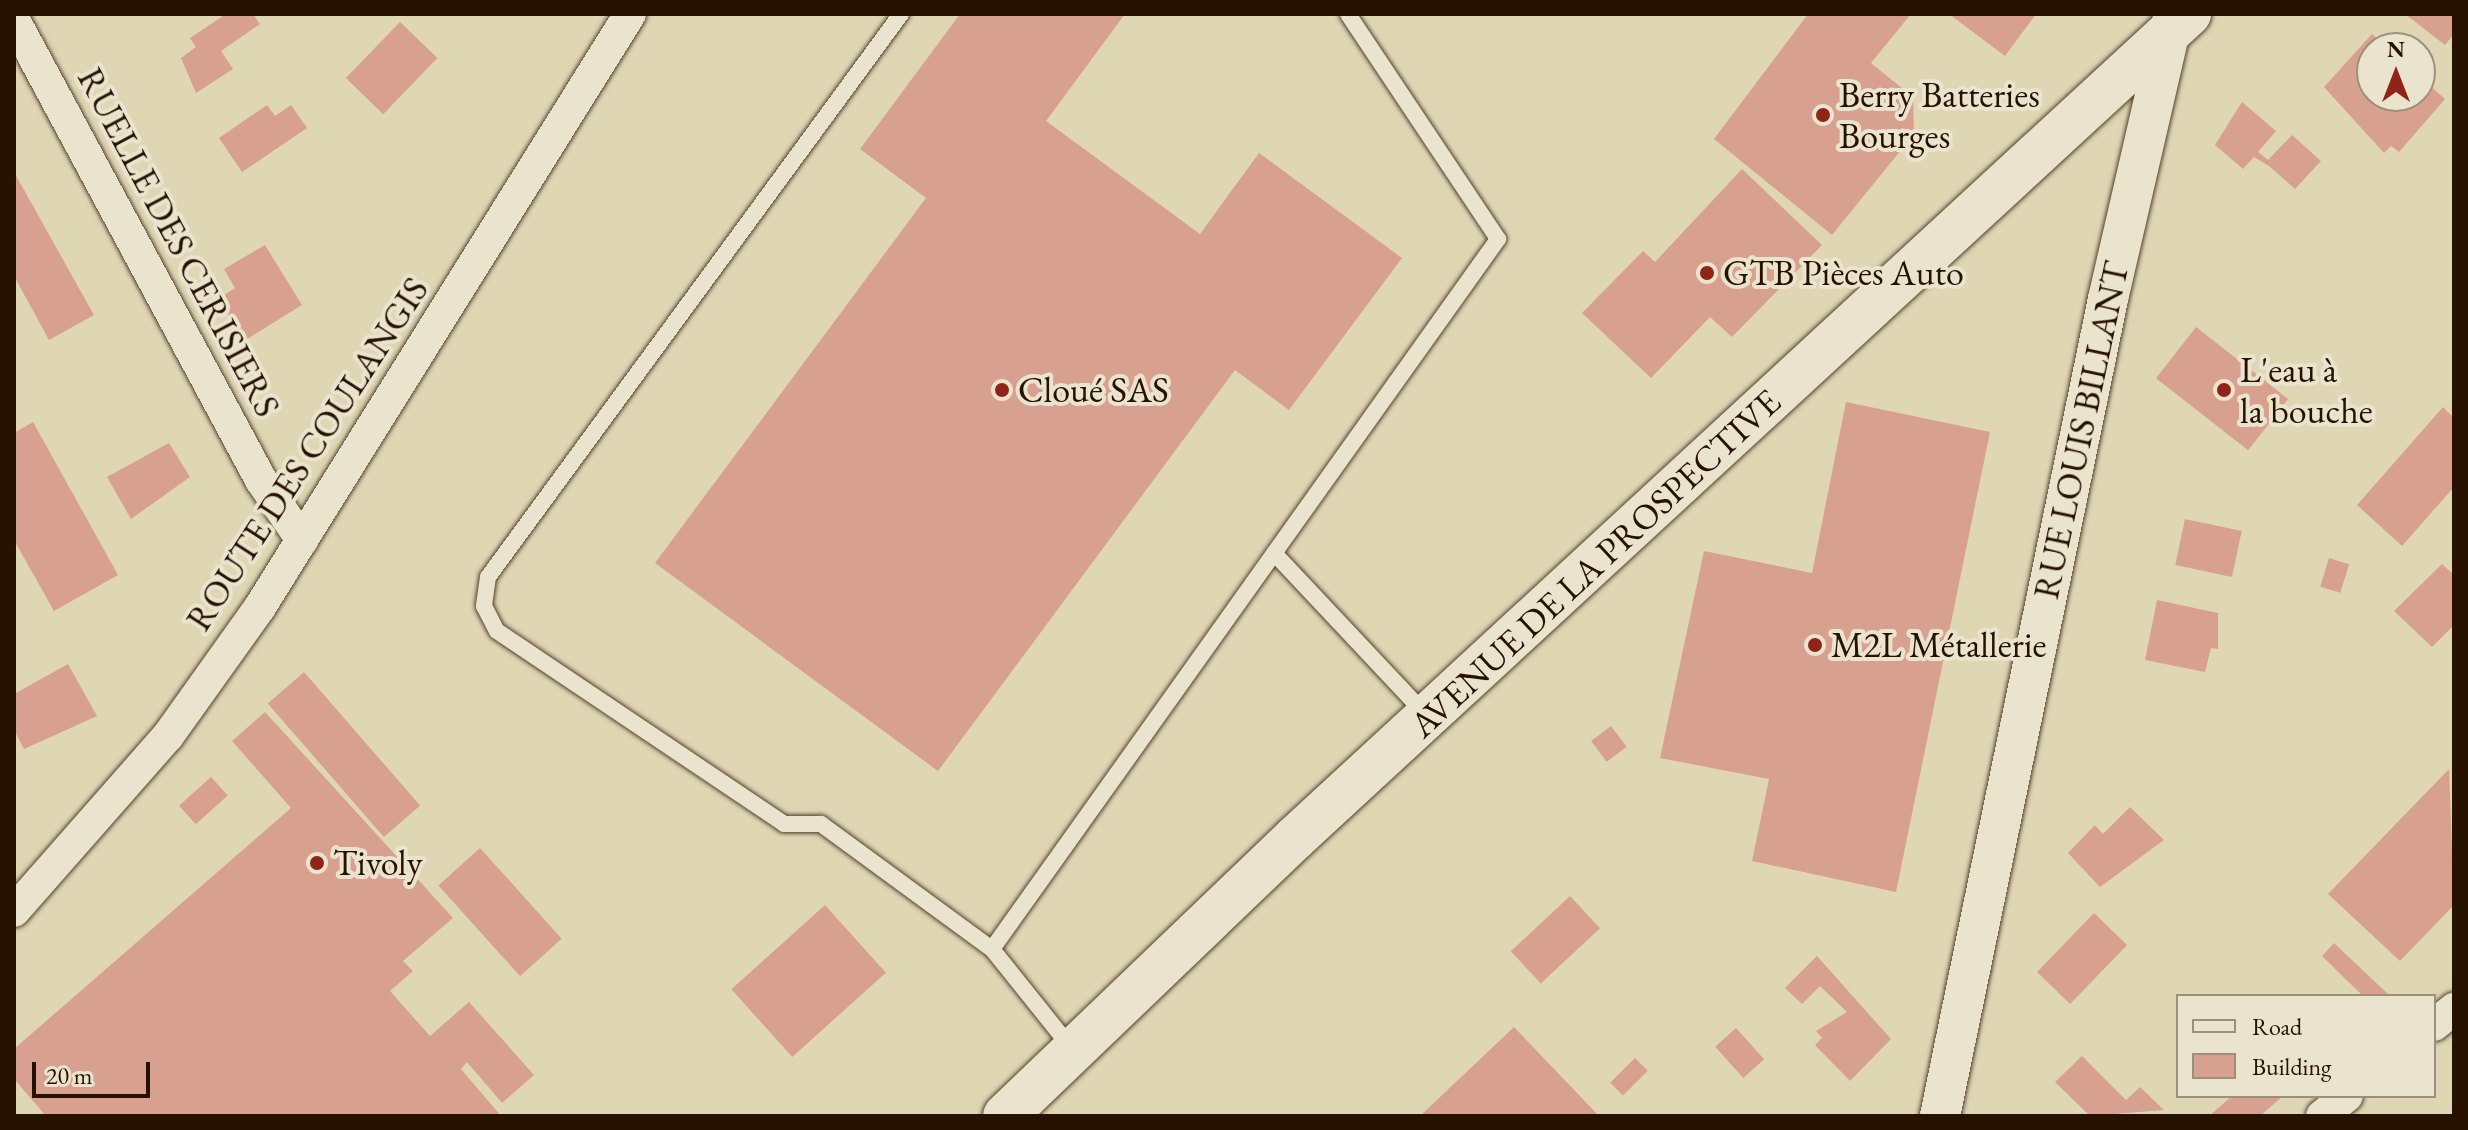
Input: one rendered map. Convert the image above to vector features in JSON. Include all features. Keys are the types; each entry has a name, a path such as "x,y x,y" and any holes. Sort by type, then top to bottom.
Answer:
{"main road":[{"name":"AVENUE DE LA PROSPECTIVE","path":"1005,1116 2178,19"}],"street":[{"name":"ROUTE DES COULANGIS","path":"14,911 168,736 302,540 630,14"},
{"name":"RUE LOUIS BILLANT","path":"1940,1116 2105,312 2178,19"},
{"name":"RUELLE DES CERISIERS","path":"14,20 261,480 302,540"},
{"path":"2436,1023 2454,1009"},
{"path":"2322,1116 2344,1098"}],"lane":[{"path":"901,14 488,577 484,606 497,631 784,824 821,824 992,949 1074,1052"},
{"path":"992,949 1498,239 1348,14"},
{"path":"1274,553 1428,718"}],"building":[{"path":"226,14 253,14 260,24 221,51 233,69 196,93 181,58 196,47 190,38"},
{"name":"Cloué SAS","path":"960,14 1125,14 1046,121 1200,234 1259,153 1402,258 1289,410 1235,370 938,771 655,563 926,198 860,149"},
{"name":"Berry Batteries Bourges","path":"1808,14 1911,14 1871,63 1913,97 1914,134 1832,235 1714,139"},
{"path":"1949,14 2036,14 2005,56"},
{"path":"2405,14 2454,14 2454,34 2445,45 2436,38 2436,32 2428,32"},
{"path":"400,22 437,58 383,114 346,78"},
{"path":"2356,52 2356,112 2434,112 2399,152 2391,146 2384,153 2324,87"},
{"path":"2436,91 2445,99 2436,109"},
{"path":"2242,102 2276,131 2258,152 2268,160 2292,135 2321,161 2295,189 2254,157 2243,169 2215,145"},
{"path":"267,105 275,116 291,105 307,128 242,172 219,138"},
{"name":"GTB Pièces Auto","path":"1742,169 1822,245 1732,337 1710,317 1651,378 1582,313 1643,251 1655,262"},
{"path":"14,172 94,315 49,340 14,276"},
{"path":"265,245 302,305 244,341 218,299 235,288 224,269"},
{"name":"L'eau à la bouche","path":"2196,327 2288,399 2248,450 2156,378"},
{"name":"M2L Métallerie","path":"1846,402 1990,432 1896,892 1752,861 1769,779 1660,758 1704,551 1812,573"},
{"path":"2443,407 2454,418 2454,487 2402,546 2357,505"},
{"path":"33,422 118,575 54,611 14,540 14,433"},
{"path":"169,443 190,477 131,519 107,477"},
{"path":"2185,519 2242,531 2232,577 2175,565"},
{"path":"2329,558 2349,564 2340,593 2320,587"},
{"path":"2442,564 2454,575 2454,625 2432,647 2394,611"},
{"path":"2157,600 2218,613 2218,649 2211,648 2205,672 2145,660"},
{"path":"68,664 97,716 24,749 14,730 14,694"},
{"path":"304,672 420,806 384,837 268,703"},
{"name":"Tivoly","path":"265,712 453,918 403,961 413,971 390,991 430,1036 469,1002 534,1075 502,1103 467,1062 461,1069 501,1116 46,1116 14,1079 14,1049 291,808 232,741"},
{"path":"1611,726 1627,747 1607,762 1591,741"},
{"path":"2449,769 2454,905 2400,961 2328,894"},
{"path":"211,777 228,796 196,824 179,806"},
{"path":"2130,807 2164,840 2100,887 2068,853 2095,825 2103,834"},
{"path":"480,848 562,939 520,976 438,885"},
{"path":"1570,896 1600,928 1541,983 1511,951"},
{"path":"825,905 886,973 792,1057 731,989"},
{"path":"2094,913 2127,945 2070,1004 2037,972"},
{"path":"2334,943 2388,994 2361,994 2322,956"},
{"path":"1817,956 1891,1039 1850,1081 1815,1045 1822,1038 1816,1031 1847,1012 1820,986 1802,1004 1785,988"},
{"path":"1514,1027 1599,1116 1420,1116"},
{"path":"1736,1028 1764,1059 1743,1078 1715,1047"},
{"path":"2082,1056 2126,1100 2140,1087 2164,1110 2090,1116 2055,1082"},
{"path":"1635,1058 1648,1071 1623,1095 1610,1083"},
{"path":"2230,1098 2281,1098 2260,1116 2209,1116"}],"place":[{"name":"Berry Batteries Bourges","path":"1823,115"},
{"name":"GTB Pièces Auto","path":"1707,273"},
{"name":"Cloué SAS","path":"1002,390"},
{"name":"L'eau à la bouche","path":"2224,390"},
{"name":"M2L Métallerie","path":"1815,645"},
{"name":"Tivoly","path":"317,863"}]}
